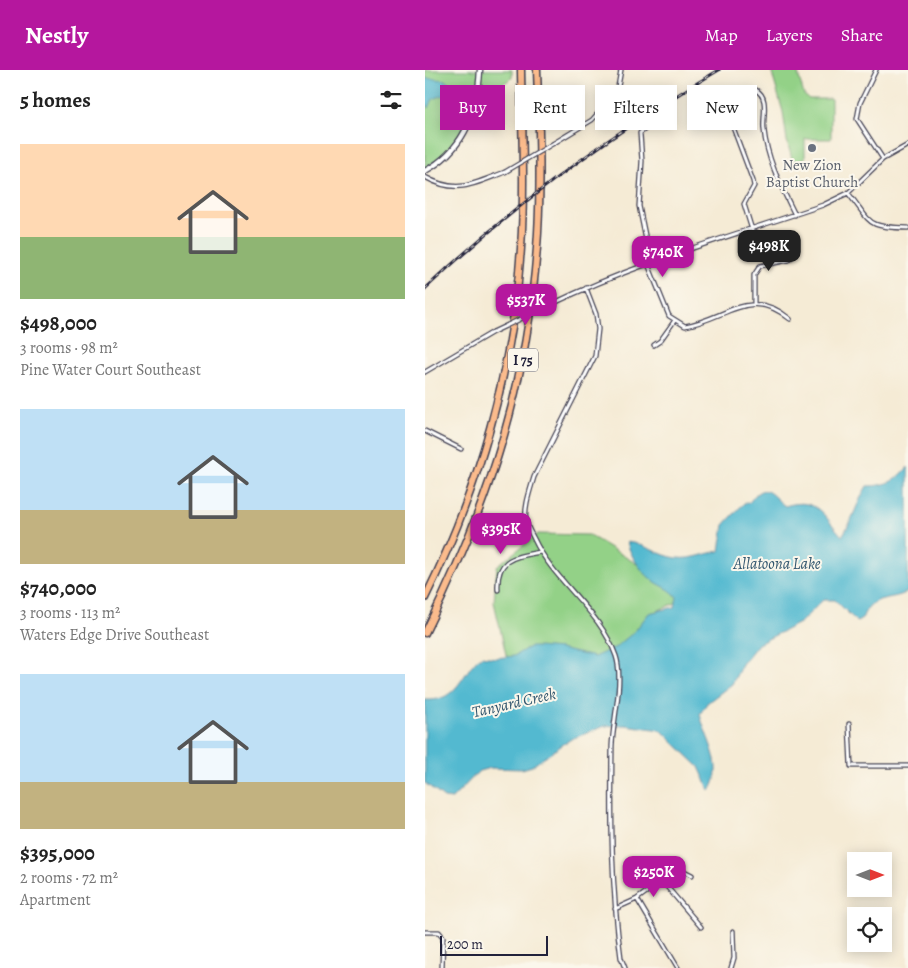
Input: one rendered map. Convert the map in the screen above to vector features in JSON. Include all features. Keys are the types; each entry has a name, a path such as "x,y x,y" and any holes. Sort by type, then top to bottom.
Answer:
{"highway":[{"name":"I 75","path":"425,598 453,536 476,474 498,398 507,353 515,304 522,229 521,70"},
{"name":"I 75","path":"425,633 461,559 482,506 501,450 522,365 534,284 538,230 537,70"}],"street":[{"path":"425,171 450,152 465,133 475,109 481,70"},
{"path":"425,177 443,186 462,188 505,172 592,120 617,92 621,70"},
{"path":"876,70 859,103 857,119 883,160"},
{"path":"751,230 744,204 754,186 753,181 725,106 756,90 763,96 766,112 763,128 774,171 795,215"},
{"path":"643,130 640,132 639,137 642,161 639,206 647,245 648,264 663,306 669,316 685,326 694,325 736,307 764,304 779,309 791,319"},
{"path":"425,372 493,332 586,288 648,264 795,215 848,193 883,160 908,145"},
{"path":"848,193 871,224 880,227 908,228"},
{"path":"754,304 754,275 760,266 789,260 794,254"},
{"path":"586,288 596,314 598,342 595,356 534,477 529,496 526,522 541,552 602,628 616,657 618,681 613,727 611,785 613,885 621,958 625,968"},
{"path":"654,344 660,341 675,320"},
{"path":"425,431 461,450"},
{"path":"498,590 497,578 501,567 520,556 541,552"},
{"path":"849,724 851,766 908,766"},
{"path":"615,909 637,899 677,872 692,875"},
{"path":"662,881 701,927"},
{"path":"637,899 678,968"},
{"path":"425,932 439,932 443,938 442,968"},
{"path":"731,968 734,958 733,932"}],"green space":[{"path":"425,70 512,70 512,78 501,85 440,85 440,130 462,130 450,148 425,169"},
{"path":"771,70 797,70 804,95 809,99 831,99 831,139 805,139 805,159 793,163 787,141 783,112"},
{"path":"538,534 589,535 637,564 651,577 674,588 682,600 652,613 622,646 600,661 507,659 494,602 497,566"}],"water":[{"path":"425,78 445,80 453,85 440,85 440,96 433,99 429,108 425,102"},
{"name":"Allatoona Lake","path":"908,467 908,592 875,602 870,605 862,619 857,622 835,600 823,600 801,622 758,644 742,664 732,684 707,703 700,714 715,763 716,772 710,791 699,767 661,730 625,725 605,726 571,739 532,766 522,769 490,768 479,771 452,799 444,798 425,783 425,700 445,696 452,691 481,656 496,658 514,656 529,647 537,647 560,649 594,657 616,647 634,632 649,613 675,607 677,597 643,571 633,557 627,542 677,558 693,557 720,551 724,525 744,503 749,503 759,492 763,491 767,491 785,506 805,504 813,506 824,515 842,536 867,486 890,482"}],"railway":[{"path":"425,289 494,227 566,171 640,119 719,70"}],"place":[{"name":"New Zion Baptist Church","path":"812,148"}],"water label":[{"name":"Tanyard Creek","path":"514,703"}]}
